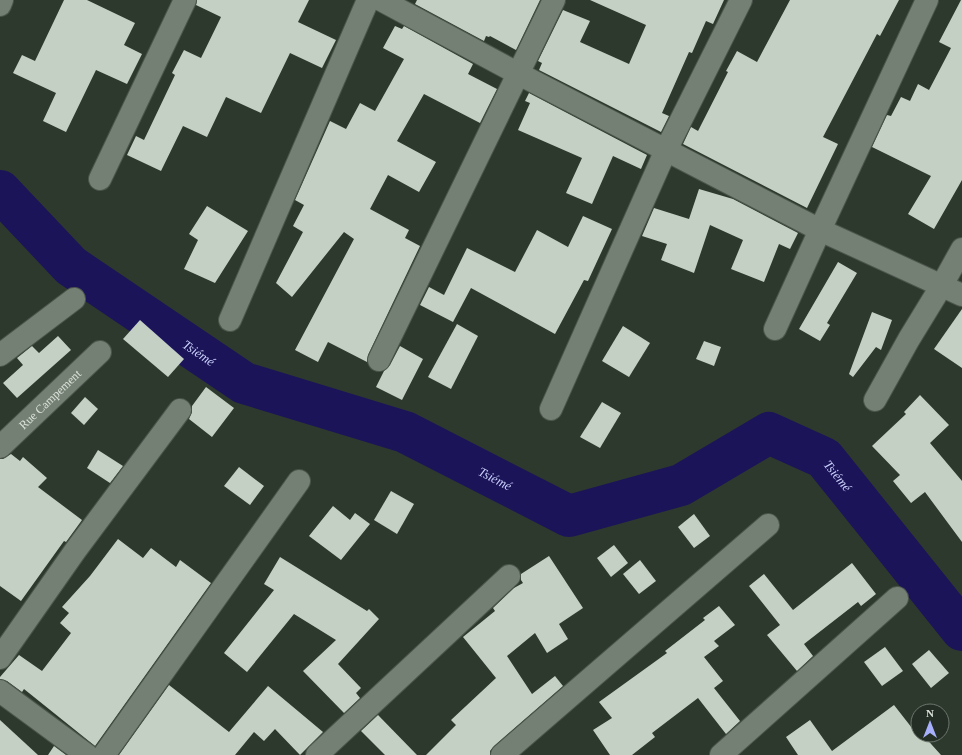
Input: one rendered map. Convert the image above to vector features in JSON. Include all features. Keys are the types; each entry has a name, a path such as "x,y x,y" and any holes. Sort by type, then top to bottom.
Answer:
{"street":[{"path":"0,4 2,0"},
{"path":"100,179 185,0"},
{"path":"230,320 368,0"},
{"path":"381,0 517,73 820,230 962,295"},
{"path":"379,360 517,73 554,0"},
{"path":"552,410 666,150 741,0"},
{"path":"775,329 927,0"},
{"path":"875,400 962,249"},
{"path":"0,355 74,299"},
{"name":"Rue Campement","path":"0,447 100,352"},
{"path":"0,658 75,552 180,410"},
{"path":"104,755 299,481"},
{"path":"502,755 768,525"},
{"path":"317,755 509,576"},
{"path":"721,755 897,598"},
{"path":"0,691 88,755"}],"building":[{"path":"64,0 87,0 135,23 124,45 142,54 127,84 96,70 66,132 43,121 56,93 13,73 22,55 35,61"},
{"path":"197,0 309,0 298,22 336,40 322,68 290,53 261,113 226,97 207,137 183,126 161,171 127,155 136,136 144,140 175,75 172,73 184,50 201,58 221,17 196,5"},
{"path":"417,0 540,0 516,50 490,36 486,36 484,41 415,4"},
{"path":"590,0 724,0 713,24 706,21 692,53 689,52 662,113 669,116 661,132 539,70 542,63 538,61 563,10 590,21 580,42 629,64 646,25"},
{"path":"790,0 899,0 880,36 877,34 823,137 838,144 807,208 683,144 691,127 698,131 737,51 757,62"},
{"path":"961,0 962,180 934,229 908,214 931,176 872,147 887,115 891,116 901,97 910,101 918,84 929,90 951,48 939,42"},
{"path":"395,26 402,29 404,26 473,64 468,74 497,89 480,123 424,94 397,141 436,162 419,192 388,175 370,209 409,230 405,238 420,246 368,355 367,362 328,342 318,362 295,350 354,239 344,232 292,297 276,283 303,232 293,226 304,205 295,200 330,121 346,129 360,103 375,111 404,59 383,48"},
{"path":"529,93 647,155 641,169 613,156 592,204 566,193 582,158 518,130 530,103 525,101"},
{"path":"699,189 733,199 798,233 790,249 779,244 764,282 731,269 743,240 710,225 694,273 661,260 667,244 642,236 654,208 689,219"},
{"path":"207,206 248,231 215,283 184,269 198,240 189,234"},
{"path":"583,216 612,229 588,281 584,280 555,334 471,288 453,322 420,305 429,287 444,295 467,248 515,272 537,230 568,247"},
{"path":"838,262 857,273 827,323 830,325 820,341 799,329"},
{"path":"962,309 962,368 934,349"},
{"path":"872,312 892,320 881,350 876,347 853,377 849,374"},
{"path":"140,320 184,359 168,377 123,339"},
{"path":"457,324 478,336 451,389 428,377"},
{"path":"623,326 650,343 629,377 602,361"},
{"path":"58,336 71,350 17,398 3,383 23,365 17,358 32,346 39,353"},
{"path":"704,341 721,347 714,366 696,359"},
{"path":"400,346 423,359 402,400 376,387"},
{"path":"206,387 234,408 212,437 189,419 192,412 192,406"},
{"path":"920,395 949,425 930,443 962,481 962,542 925,492 911,503 893,481 900,475 872,446 906,414 904,412"},
{"path":"85,397 98,409 84,425 71,413"},
{"path":"602,402 621,413 600,448 580,437"},
{"path":"98,450 123,466 110,483 87,468"},
{"path":"11,454 20,461 23,457 47,478 38,487 82,520 66,542 64,541 21,601 0,586 0,459 3,459"},
{"path":"239,467 264,486 250,505 224,486"},
{"path":"391,491 414,504 397,534 374,520"},
{"path":"333,506 350,520 355,513 370,524 341,560 309,536"},
{"path":"694,514 710,536 694,548 678,527"},
{"path":"118,539 143,558 151,548 176,567 180,560 211,583 95,746 24,689 22,692 7,681 0,679 0,677 19,655 42,671 71,633 60,623 69,613 62,607 90,576"},
{"path":"614,545 628,563 611,577 597,558"},
{"path":"549,556 583,608 559,624 568,639 547,653 535,633 507,656 532,694 555,676 563,686 494,746 490,751 490,755 426,755 456,725 451,720 496,678 463,637 495,611 493,608 514,588 523,583 521,580 521,574"},
{"path":"280,557 367,611 369,609 379,619 338,664 361,688 356,693 360,698 344,713 303,671 336,640 294,614 247,672 224,653 274,590 264,584"},
{"path":"640,560 656,581 639,594 623,574"},
{"path":"852,563 876,594 861,606 858,602 804,644 813,656 797,671 767,635 780,625 749,586 764,574 793,610"},
{"path":"719,606 735,625 714,641 719,646 704,657 723,681 714,688 740,721 726,734 698,698 652,733 655,737 632,755 610,755 593,730 612,718 599,702 667,653 665,651 705,620 703,618"},
{"path":"885,647 903,671 882,686 864,662"},
{"path":"929,650 949,673 931,688 912,664"},
{"path":"169,685 229,732 268,686 323,732 300,755 275,729 264,741 254,732 235,755 119,755"},
{"path":"894,705 910,725 910,743 930,743 941,755 798,755 786,737 810,720 832,751"},
{"path":"378,715 417,755 385,755 361,731"},
{"path":"0,720 38,755 0,755"},
{"path":"54,746 66,755 48,755"}],"waterway":[{"name":"Tsiémé","path":"0,191 71,266 244,383 405,432 569,516 681,485 769,433 824,458 962,630"}]}
